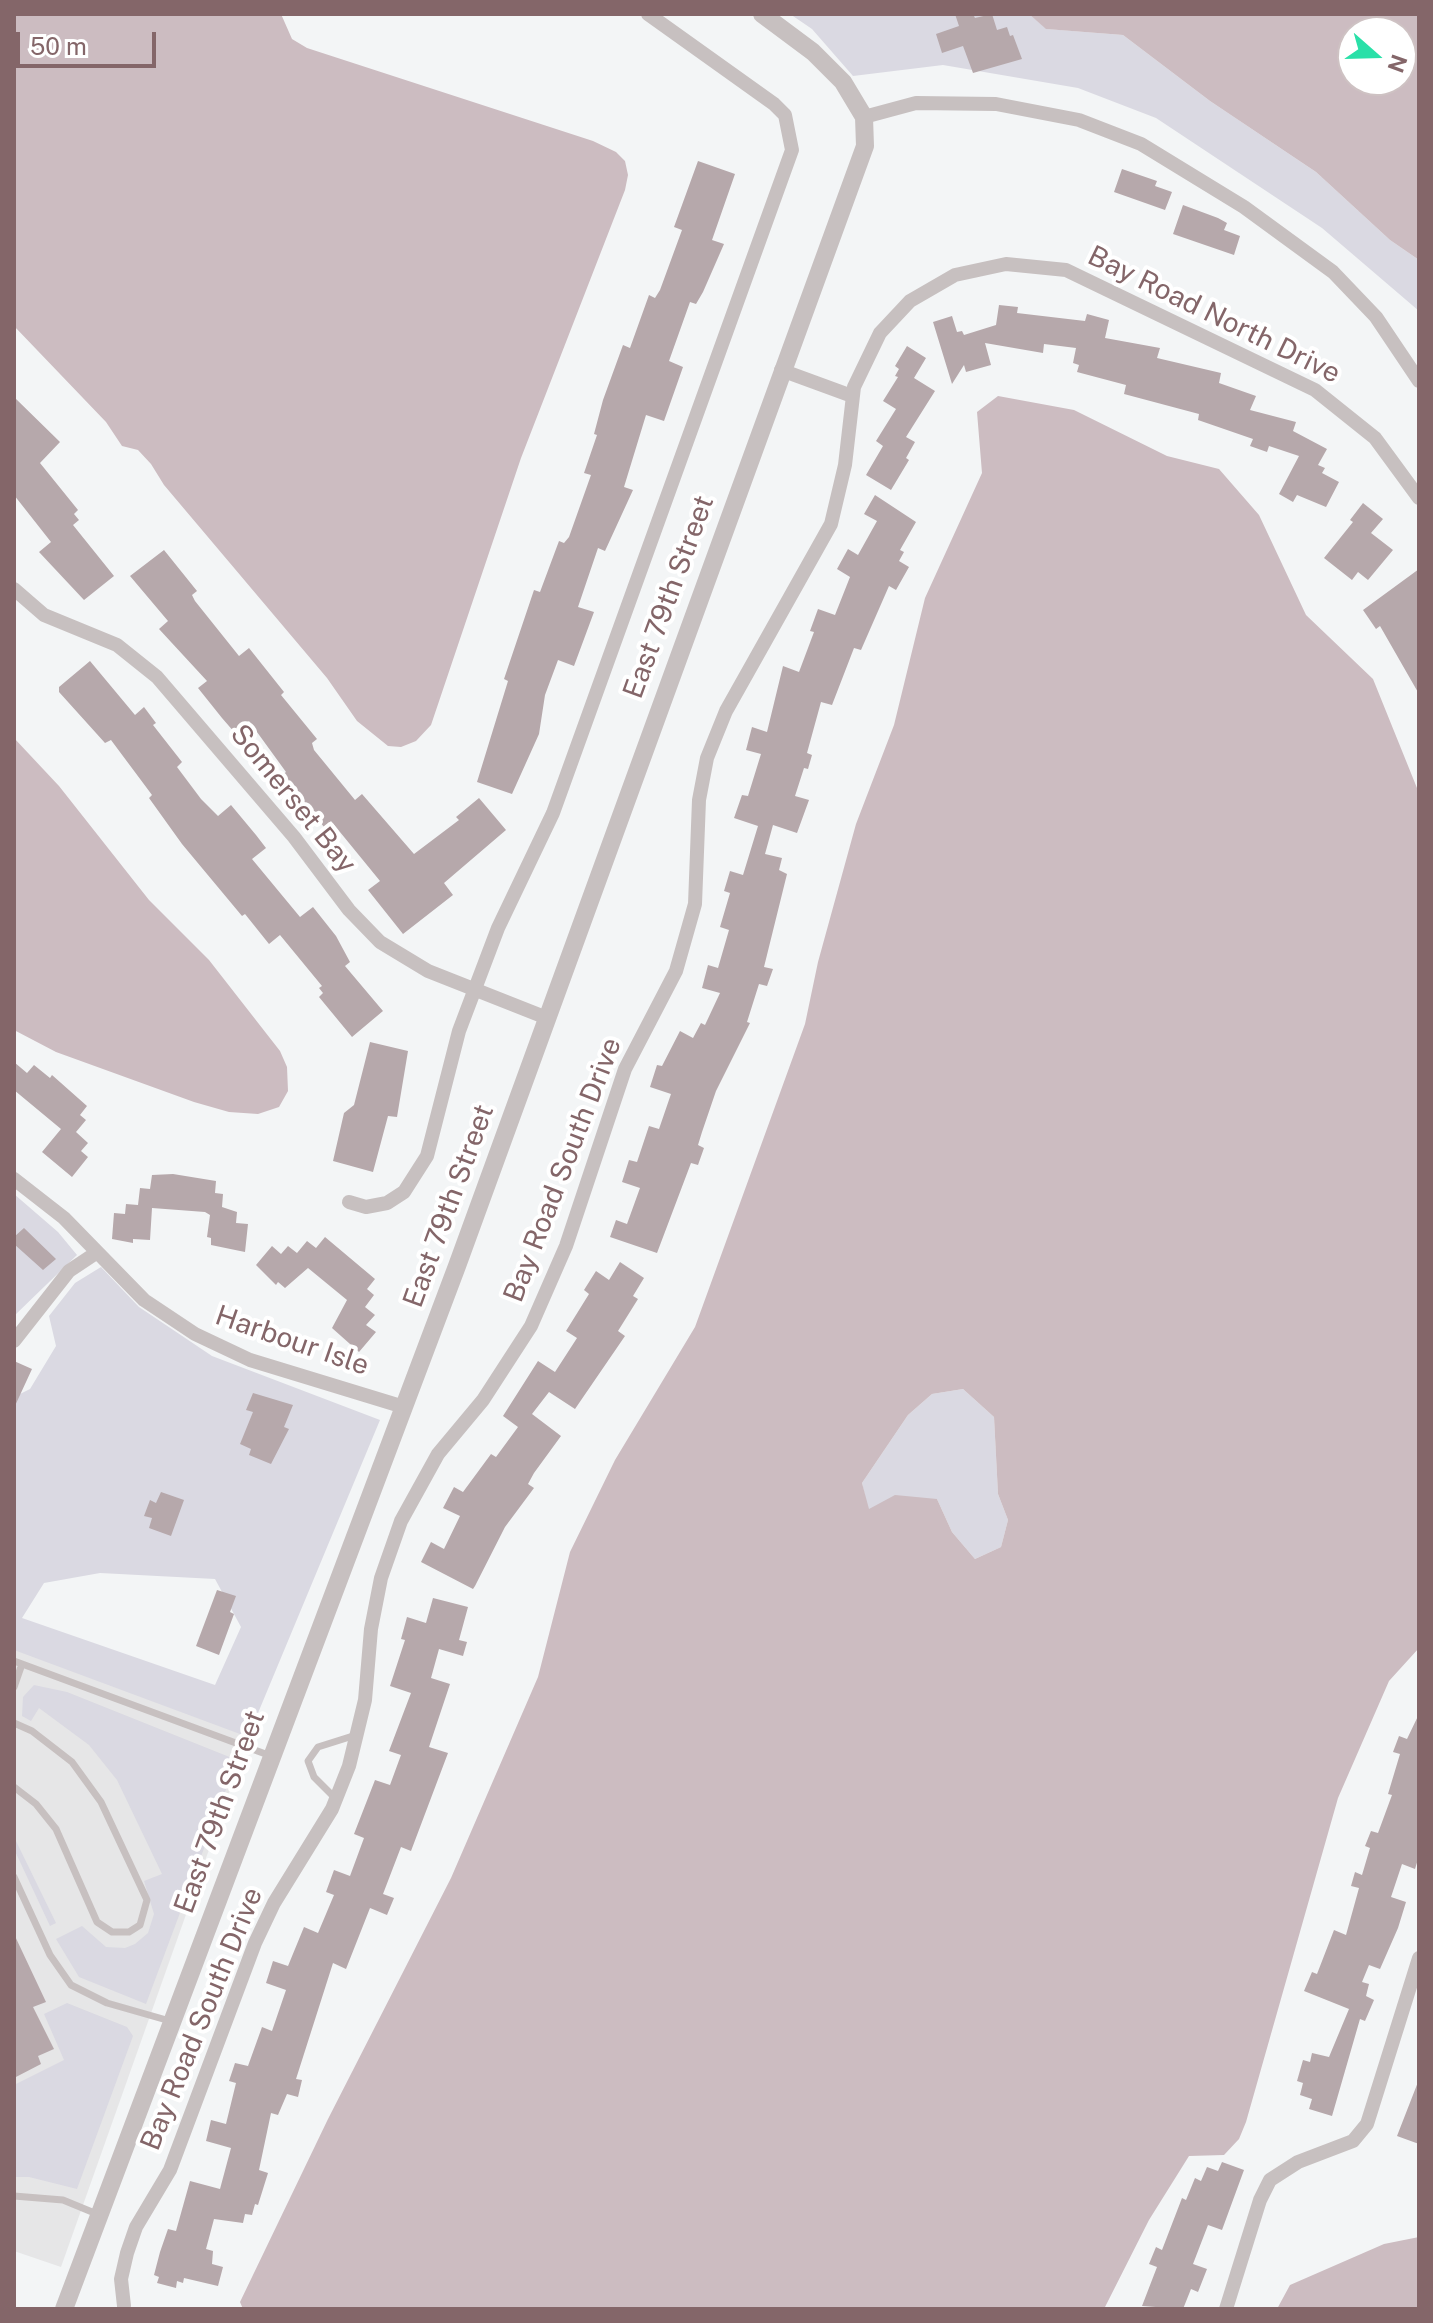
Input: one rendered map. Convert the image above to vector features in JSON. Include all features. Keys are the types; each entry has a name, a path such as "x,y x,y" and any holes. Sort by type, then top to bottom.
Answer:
{"street":[{"path":"349,1202 366,1207 387,1203 404,1192 416,1177 434,1132 459,1031 474,990 498,928 553,813 792,150 785,115 774,104 648,14"},
{"path":"762,14 820,58 856,99 864,117 916,103 996,104 1079,120 1141,144 1244,207 1333,272 1376,317 1419,381"},
{"name":"East 79th Street","path":"64,2309 547,1018 865,146 864,117"},
{"name":"Bay Road North Drive","path":"946,280 980,267 1015,263 1058,268 1091,280 1315,390 1375,438 1419,498"},
{"name":"Bay Road South Drive","path":"124,2306 121,2279 136,2227 170,2170 255,1943 336,1799 358,1735 381,1578 401,1521 438,1454 483,1400 531,1326 562,1257 625,1069 665,995 685,947 697,887 699,800 707,758 726,711 831,524 845,465 852,396 863,363 886,326 910,301 946,280"},
{"path":"781,370 852,396"},
{"name":"Somerset Bay","path":"14,589 44,615 102,637 138,660 157,677 274,814 367,930 411,963 547,1018"},
{"name":"Harbour Isle","path":"14,1179 52,1207 157,1311 210,1343 250,1360 404,1407"},
{"path":"14,1341 69,1271 96,1253"},
{"path":"1226,2309 1260,2200 1270,2180 1298,2162 1353,2141 1367,2124 1419,1958"}],"lane":[{"path":"14,1687 18,1662 271,1756"},
{"path":"14,1723 32,1731 72,1762 101,1802 147,1900 140,1925 129,1932 112,1932 97,1922 56,1829 36,1804 14,1787"},
{"path":"336,1799 314,1777 308,1761 318,1747 358,1735"},
{"path":"14,1877 50,1955 71,1985 84,1995 172,2021"},
{"path":"14,2196 63,2200 99,2215"}],"shaded area":[{"path":"14,14 281,14 292,39 307,48 593,141 616,152 625,161 628,175 625,190 521,458 431,725 416,741 401,747 388,746 357,721 327,678 164,485 151,464 138,450 122,446 106,422 14,326"},
{"path":"790,14 1029,14 1047,29 1123,35 1210,101 1316,172 1390,240 1419,260 1419,311 1322,228 1156,118 1078,88 943,65 853,76 812,29"},
{"path":"1029,14 1419,14 1419,260 1390,240 1316,172 1210,101 1123,35 1046,29"},
{"path":"998,396 1074,410 1167,456 1219,469 1259,515 1306,615 1373,679 1419,793 1419,1648 1389,1681 1338,1798 1246,2122 1239,2139 1224,2155 1189,2156 1149,2220 1104,2309 243,2309 240,2302 328,2119 451,1878 538,1677 570,1552 615,1460 695,1327 805,1024 818,962 856,824 894,725 925,598 982,473 977,412","holes":["963,1389 994,1417 998,1494 1008,1520 1001,1547 975,1559 952,1532 937,1499 895,1495 869,1509 862,1483 908,1415 932,1394"]},
{"path":"14,738 59,786 149,900 209,960 280,1051 287,1067 288,1091 279,1107 258,1114 229,1112 194,1102 56,1052 14,1030"},
{"path":"14,1194 58,1232 77,1255 14,1316"},
{"path":"101,1267 139,1307 212,1356 380,1420 248,1737 14,1650 14,1397 30,1389 56,1346 49,1316 75,1283","holes":["100,1573 215,1579 241,1627 215,1685 22,1618 44,1583"]},
{"path":"963,1389 994,1417 998,1494 1008,1520 1001,1547 975,1559 952,1532 937,1499 868,1510 862,1483 908,1415 932,1394"},
{"path":"14,1616 261,1703 61,2267 14,2251"},
{"path":"34,1685 67,1692 237,1760 146,2004 79,1977 56,1939 82,1926 106,1947 125,1948 135,1944 148,1933 154,1914 144,1881 162,1874 117,1780 89,1745 39,1708 31,1721 22,1716 23,1697"},
{"path":"14,1838 56,1923 50,1926 14,1849"},
{"path":"67,2003 127,2027 133,2036 77,2189 29,2177 14,2177 14,2085 64,2060 44,2014"},
{"path":"1419,2237 1419,2309 1277,2309 1290,2285 1384,2244"}],"building":[{"path":"955,14 973,14 975,18 992,14 997,30 1007,27 1010,36 1013,35 1022,59 973,73 963,46 942,53 936,34 959,26"},
{"path":"698,161 735,174 712,240 724,244 696,304 690,302 669,361 683,367 664,421 646,415 624,487 633,490 605,551 598,548 578,607 594,612 574,666 558,660 545,695 539,734 512,794 477,782 508,681 504,679 534,590 540,592 559,541 564,543 569,537 591,475 584,473 597,435 594,434 603,400 623,345 630,348 649,295 655,298 660,290 682,230 674,227"},
{"path":"1122,169 1157,181 1155,186 1172,192 1165,210 1114,192"},
{"path":"1183,205 1227,223 1224,230 1240,236 1234,255 1173,234"},
{"path":"999,305 1018,307 1017,313 1085,321 1087,314 1109,320 1105,338 1160,348 1157,358 1221,373 1219,383 1256,396 1250,410 1296,422 1293,431 1327,449 1318,465 1325,468 1322,473 1339,482 1326,507 1297,495 1293,502 1279,494 1299,456 1269,446 1267,452 1250,446 1253,439 1198,420 1199,414 1124,394 1126,385 1077,372 1079,365 1073,363 1076,348 1044,344 1043,353 985,343 991,365 966,372 964,365 952,384 933,322 952,316 957,332 962,331 964,335 996,325"},
{"path":"907,346 926,358 914,378 935,391 906,437 915,442 906,458 909,460 891,490 866,475 883,446 876,441 896,409 883,401 898,377 895,376 899,369 895,366"},
{"path":"14,397 60,442 40,463 78,510 74,514 79,520 73,525 114,576 84,600 39,552 51,542 14,495"},
{"path":"875,495 916,522 900,550 904,552 899,561 909,567 896,590 889,586 861,650 854,648 832,705 821,702 807,753 812,755 808,769 804,768 795,796 809,800 797,833 773,825 765,854 782,858 779,870 787,874 764,967 773,969 767,986 759,984 747,1022 750,1023 716,1091 702,1132 698,1145 704,1148 698,1165 691,1163 657,1253 610,1237 616,1220 627,1224 640,1188 622,1182 629,1160 637,1162 649,1126 659,1129 671,1094 650,1087 657,1065 662,1066 680,1031 693,1038 701,1023 705,1025 720,993 702,988 708,965 718,968 729,930 720,927 730,893 724,891 730,871 743,875 758,826 734,818 742,795 748,796 761,754 746,750 752,727 767,732 783,666 799,672 814,632 810,631 818,609 835,615 850,577 837,569 848,549 858,555 877,521 864,514"},
{"path":"1363,503 1383,519 1371,533 1393,550 1368,580 1358,572 1352,580 1324,558 1353,522 1350,520"},
{"path":"164,550 197,591 192,595 195,601 239,656 249,648 284,692 281,695 317,739 312,743 314,750 355,800 362,794 414,854 459,820 456,817 479,798 506,830 444,883 453,895 403,934 368,890 380,881 331,821 324,827 282,775 286,772 249,721 235,733 198,688 207,681 159,629 168,621 130,576"},
{"path":"1419,569 1419,694 1380,626 1376,629 1363,610"},
{"path":"90,661 135,715 144,707 156,723 153,725 182,762 177,767 201,799 218,816 231,805 256,835 266,848 252,859 300,917 313,907 336,936 350,962 345,966 383,1011 352,1037 319,997 323,993 319,988 322,986 280,935 269,944 245,914 242,916 182,844 149,798 152,795 111,740 105,743 59,692 59,687"},
{"path":"370,1042 408,1051 397,1117 388,1116 373,1172 333,1161 344,1113 354,1105"},
{"path":"14,1062 27,1073 34,1065 50,1078 52,1075 87,1106 80,1115 86,1120 76,1132 88,1143 81,1151 88,1157 72,1177 42,1152 61,1129 14,1090"},
{"path":"173,1174 216,1181 215,1193 223,1194 222,1207 237,1212 236,1223 248,1224 245,1252 211,1245 211,1238 207,1237 210,1215 205,1212 152,1208 150,1240 133,1239 133,1243 112,1239 114,1213 125,1214 126,1204 138,1205 140,1188 150,1189 152,1175"},
{"path":"24,1228 56,1259 43,1270 14,1244 14,1237"},
{"path":"325,1237 375,1279 367,1289 374,1295 365,1307 375,1315 366,1325 376,1332 359,1352 332,1328 347,1300 308,1268 285,1288 278,1282 276,1285 256,1265 272,1246 281,1254 288,1246 297,1253 307,1241 316,1248"},
{"path":"620,1262 644,1278 633,1296 638,1299 618,1331 625,1336 575,1409 549,1392 532,1414 561,1436 534,1473 528,1484 534,1488 505,1527 475,1586 473,1589 421,1562 431,1542 444,1549 460,1516 443,1508 454,1487 463,1492 491,1454 496,1457 518,1427 503,1416 538,1361 555,1372 577,1338 566,1331 589,1294 584,1290 596,1271 609,1280"},
{"path":"14,1361 32,1369 14,1408"},
{"path":"253,1393 293,1405 284,1427 289,1429 271,1464 249,1455 251,1449 240,1444 253,1412 246,1410"},
{"path":"161,1492 184,1500 171,1536 149,1528 152,1518 144,1516 150,1500 156,1503"},
{"path":"217,1590 236,1596 230,1612 234,1614 219,1655 196,1646"},
{"path":"433,1598 468,1607 459,1640 467,1642 463,1656 439,1649 431,1678 450,1684 429,1747 448,1753 411,1851 401,1847 383,1894 394,1898 387,1915 370,1908 346,1969 333,1963 296,2079 302,2080 298,2097 287,2094 278,2115 271,2113 259,2170 268,2173 258,2205 255,2204 252,2215 245,2214 243,2223 214,2219 206,2249 213,2251 212,2264 223,2267 218,2286 184,2278 183,2283 177,2281 176,2288 157,2283 159,2277 154,2275 160,2252 168,2229 176,2231 190,2181 220,2189 231,2148 206,2141 211,2120 226,2124 236,2083 229,2081 235,2063 248,2066 262,2027 272,2031 286,1990 266,1983 273,1961 288,1966 304,1927 318,1933 334,1895 326,1892 334,1870 350,1876 364,1838 354,1834 375,1780 390,1785 401,1755 389,1751 411,1693 390,1686 405,1640 401,1639 407,1617 426,1623"},
{"path":"1419,1714 1419,1856 1415,1869 1402,1864 1391,1897 1406,1902 1398,1928 1380,1969 1369,1965 1362,1982 1369,1984 1366,1996 1374,2000 1365,2021 1360,2019 1332,2116 1309,2109 1312,2099 1300,2095 1303,2083 1297,2081 1303,2060 1310,2062 1312,2053 1329,2057 1349,2009 1304,1991 1312,1972 1317,1974 1334,1930 1346,1935 1359,1888 1351,1886 1355,1872 1362,1875 1370,1848 1365,1846 1371,1831 1378,1833 1392,1795 1388,1794 1400,1754 1393,1752 1399,1736 1407,1739"},
{"path":"14,1934 46,2002 33,2007 54,2049 38,2056 41,2064 14,2078"},
{"path":"1419,2082 1419,2144 1397,2136"},
{"path":"1222,2162 1244,2170 1222,2230 1208,2225 1193,2264 1207,2269 1198,2292 1191,2289 1183,2309 1142,2306 1157,2267 1149,2264 1156,2247 1162,2250 1182,2198 1186,2200 1195,2178 1201,2181 1207,2167 1218,2171"}]}
